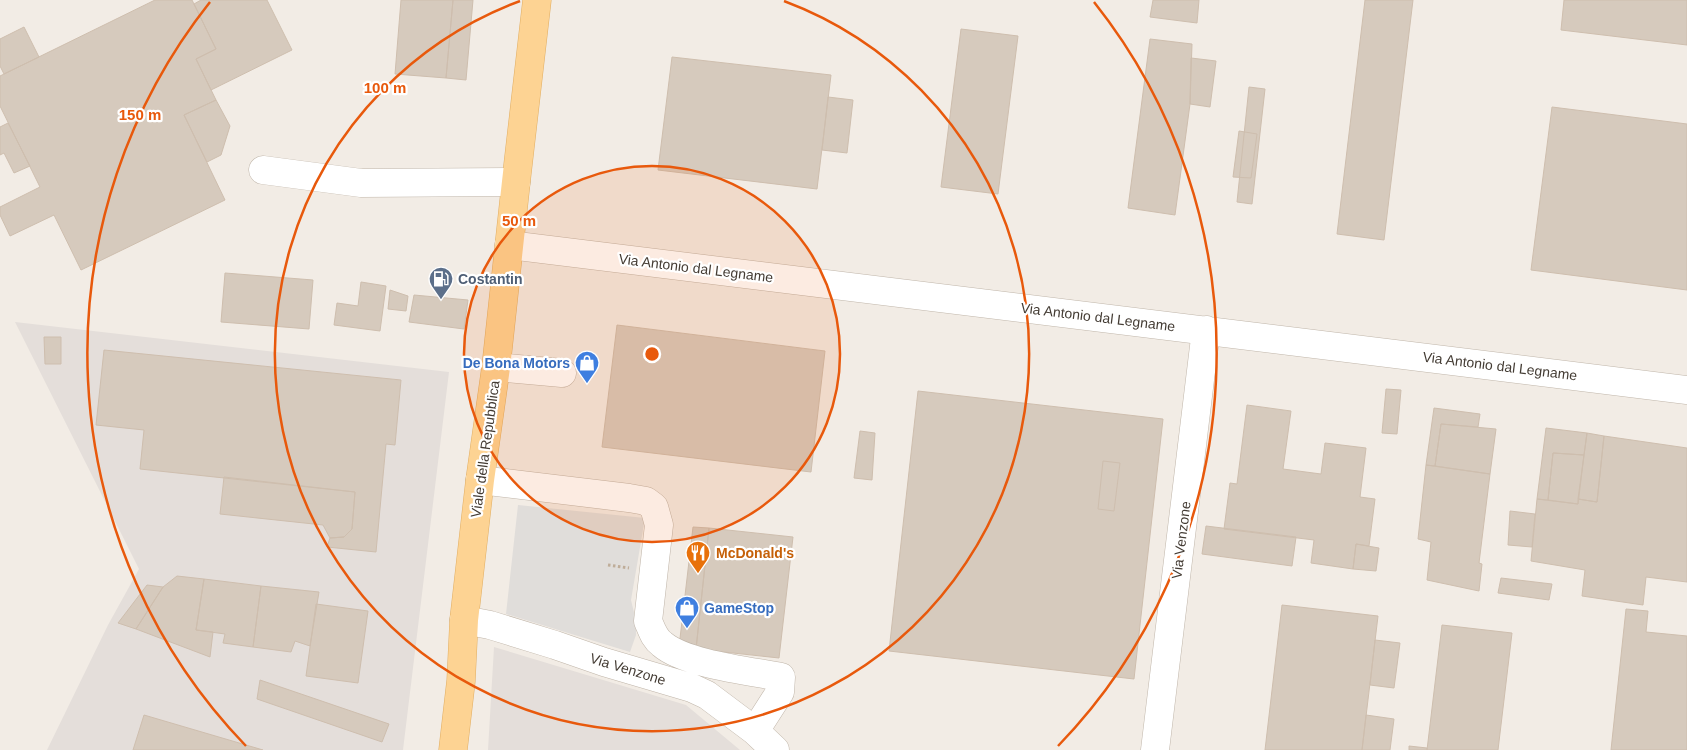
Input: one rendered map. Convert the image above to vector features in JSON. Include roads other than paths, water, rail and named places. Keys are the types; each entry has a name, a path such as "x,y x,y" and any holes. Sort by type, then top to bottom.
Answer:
{"main road":[{"name":"Viale della Repubblica","path":"453,750 461,681 464,620 480,480 496,367 537,0"}],"street":[{"path":"262,170 361,183 516,182"},
{"name":"Via Antonio dal Legname","path":"509,245 1687,390"},
{"name":"Via Venzone","path":"1155,750 1206,330"},
{"path":"496,367 562,373"},
{"path":"480,480 629,498 646,501 654,507 659,525 648,621 654,635 662,645 691,659 781,677 780,692 755,731"},
{"name":"Via Venzone","path":"464,620 490,625 692,688 707,695 755,731 775,750"}],"place":[{"name":"Costantin","path":"441,300"},
{"name":"De Bona Motors","path":"587,384"},
{"name":"McDonald's","path":"698,574"},
{"name":"GameStop","path":"687,629"}]}
